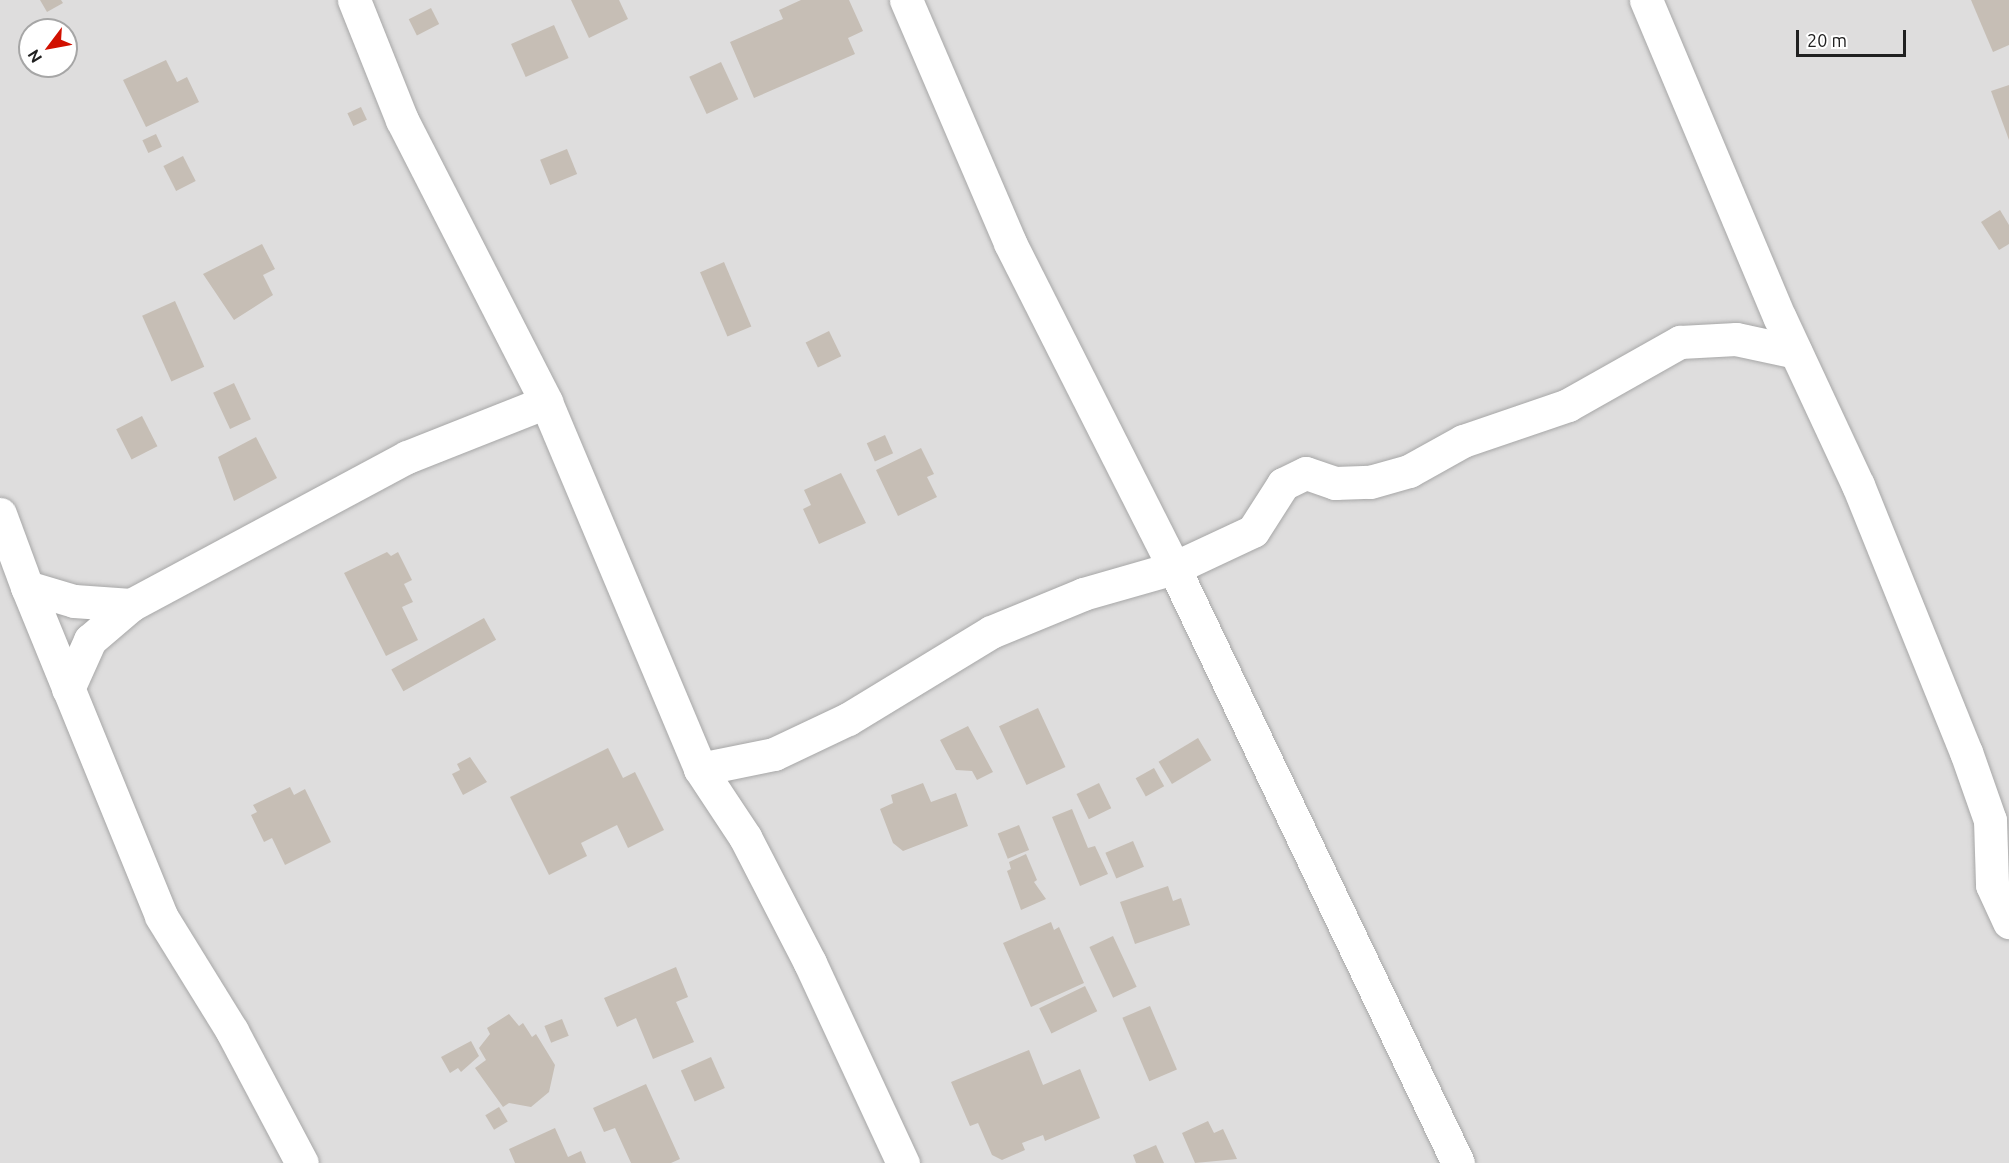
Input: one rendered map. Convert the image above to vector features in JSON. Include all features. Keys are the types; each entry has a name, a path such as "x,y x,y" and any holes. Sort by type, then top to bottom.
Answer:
{"street":[{"path":"354,0 402,120 546,402 700,768 745,837 810,963 903,1163"},
{"path":"906,0 1010,243 1174,568 1458,1163"},
{"path":"1646,0 1796,352 1858,485 1966,752 1990,820 1992,885 2009,922"},
{"path":"700,768 774,754 848,719 991,632 1083,594 1174,568 1252,531 1283,484 1306,472 1335,483 1370,482 1408,471 1463,441 1568,405 1680,342 1736,339 1796,352"},
{"path":"68,689 90,640 131,604 407,456 546,402"},
{"path":"0,514 27,587 161,916 232,1031 302,1163"},
{"path":"27,587 74,601 131,604"}],"shaded area":[{"path":"0,0 2009,0 2009,1163 0,1163"}],"building":[{"path":"40,0 61,0 63,3 47,12"},
{"path":"571,0 619,0 628,19 589,38"},
{"path":"801,0 849,0 863,31 848,38 855,54 754,98 730,42 783,19 779,10"},
{"path":"1971,0 2009,0 2009,45 1993,52"},
{"path":"431,8 439,24 417,35 409,19"},
{"path":"554,25 569,58 526,77 511,44"},
{"path":"166,60 177,82 187,77 199,102 146,127 123,80"},
{"path":"721,62 738,99 707,114 689,77"},
{"path":"2009,85 2009,140 1991,91"},
{"path":"361,107 367,120 353,126 347,113"},
{"path":"156,134 162,147 148,153 142,140"},
{"path":"567,149 577,174 550,185 540,160"},
{"path":"183,156 196,181 176,191 163,166"},
{"path":"2000,210 2009,225 2009,244 1999,250 1981,222"},
{"path":"262,244 275,269 263,275 273,295 234,320 203,274"},
{"path":"724,262 751,326 727,337 700,272"},
{"path":"175,301 204,367 171,381 142,316"},
{"path":"829,331 841,356 818,368 806,342"},
{"path":"234,383 251,419 230,429 213,393"},
{"path":"142,416 157,446 132,459 116,429"},
{"path":"885,435 893,453 875,461 867,443"},
{"path":"256,437 277,478 234,501 218,457"},
{"path":"921,448 934,474 927,477 937,497 898,516 876,470"},
{"path":"841,473 866,523 819,544 803,509 811,505 804,490"},
{"path":"387,552 391,556 398,552 412,580 404,584 413,602 402,607 418,640 386,656 344,573"},
{"path":"484,618 496,640 403,691 391,669"},
{"path":"1038,708 1065,767 1026,785 999,726"},
{"path":"968,726 993,772 977,780 972,771 956,770 940,740"},
{"path":"1198,738 1211,760 1172,784 1159,762"},
{"path":"608,748 623,778 635,772 664,830 628,848 617,825 581,843 587,856 549,875 510,797"},
{"path":"470,757 487,782 463,795 452,774 460,770 457,764"},
{"path":"1154,768 1164,786 1146,797 1136,778"},
{"path":"923,783 931,802 956,793 968,826 903,851 893,843 880,809 893,803 891,795"},
{"path":"1099,783 1111,808 1089,819 1077,794"},
{"path":"290,787 294,795 305,789 331,842 285,865 272,838 264,842 251,815 257,812 253,805"},
{"path":"1072,809 1088,848 1095,846 1108,874 1080,886 1052,817"},
{"path":"1019,825 1029,850 1008,859 998,834"},
{"path":"1133,841 1144,867 1116,878 1105,853"},
{"path":"1026,854 1037,880 1034,882 1046,899 1021,910 1007,871 1011,869 1009,862"},
{"path":"1168,886 1173,901 1181,898 1190,925 1135,944 1120,902"},
{"path":"1051,922 1054,930 1059,927 1084,983 1031,1007 1003,943"},
{"path":"1113,936 1137,987 1113,998 1089,947"},
{"path":"676,967 688,997 676,1002 694,1042 653,1059 636,1018 617,1027 604,998"},
{"path":"1085,986 1097,1011 1051,1034 1039,1008"},
{"path":"1150,1006 1177,1070 1149,1081 1122,1018"},
{"path":"509,1014 519,1026 523,1023 532,1037 536,1034 555,1065 549,1092 531,1107 509,1103 503,1107 475,1068 486,1060 479,1048 490,1034 487,1028"},
{"path":"562,1019 569,1036 551,1043 544,1026"},
{"path":"471,1041 479,1056 461,1072 458,1068 450,1073 441,1057"},
{"path":"1029,1050 1043,1085 1080,1069 1100,1118 1045,1141 1043,1135 1022,1143 1025,1150 1002,1160 992,1155 978,1123 970,1126 951,1082"},
{"path":"711,1057 725,1088 695,1101 681,1070"},
{"path":"646,1084 680,1159 671,1163 631,1163 615,1128 604,1132 593,1108"},
{"path":"499,1107 508,1122 494,1130 485,1115"},
{"path":"1208,1121 1214,1133 1223,1129 1237,1159 1195,1163 1182,1133"},
{"path":"555,1128 568,1157 581,1151 586,1163 515,1163 509,1149"},
{"path":"1156,1145 1164,1163 1136,1163 1133,1155"}]}
